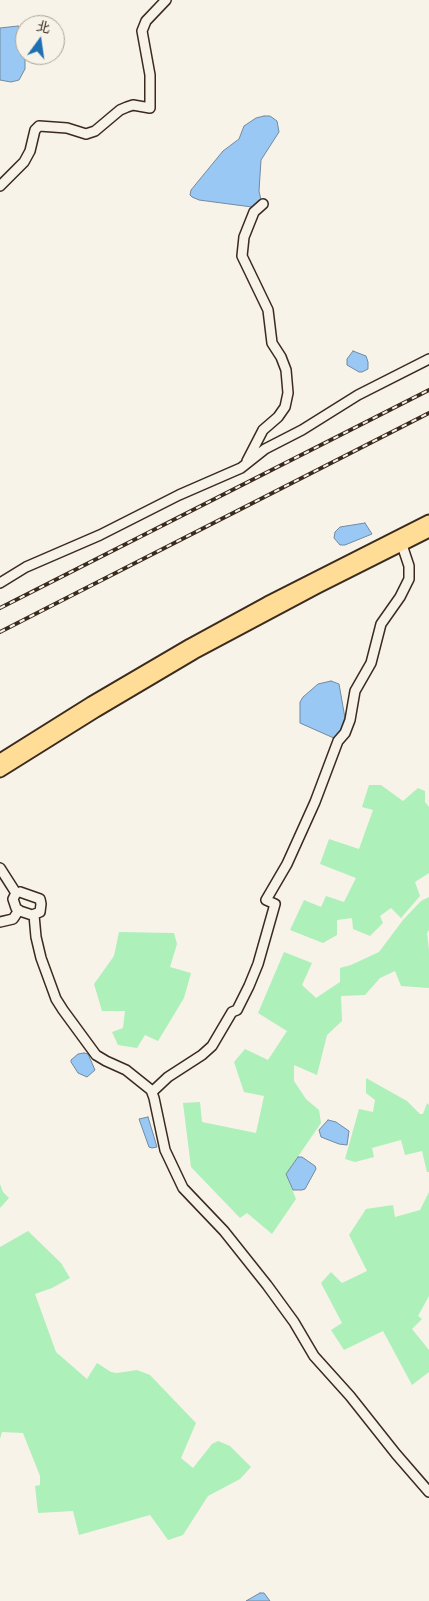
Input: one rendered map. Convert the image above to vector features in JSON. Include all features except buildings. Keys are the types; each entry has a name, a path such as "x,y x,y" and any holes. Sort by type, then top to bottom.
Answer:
{"main road":[{"path":"0,760 91,703 190,645 290,591 429,521"},
{"path":"0,771 112,701 194,653 279,607 429,531"}],"street":[{"path":"0,186 24,162 30,151 35,130 39,126 67,128 86,134 95,131 120,110 127,107 134,105 150,108 150,75 142,31 146,21 166,0"},
{"path":"246,465 263,430 285,408 288,393 286,370 281,357 272,343 268,310 242,256 244,237 254,212 263,204"},
{"path":"0,583 26,567 100,535 179,495 246,465 265,449 302,430 358,395 429,359"},
{"path":"152,1092 168,1077 202,1055 212,1046 232,1012 237,1010 249,986 258,964 275,904 266,900 287,864 315,802 338,741 345,733 350,720 355,691 371,663 381,624 400,597 409,579 409,566 402,545"},
{"path":"0,868 16,893 14,903 19,910 34,915 40,912 42,904 40,899 20,892 16,893"},
{"path":"0,922 13,919 19,910"},
{"path":"34,915 36,937 41,958 56,998 96,1055 106,1062 126,1070 152,1092 165,1150 183,1188 224,1231 294,1322 314,1356 350,1396 429,1492"}],"green space":[{"path":"369,785 381,785 403,801 418,788 425,791 425,802 429,807 429,873 415,882 420,896 401,918 391,908 380,916 383,923 370,936 353,929 352,918 337,920 337,935 323,943 290,930 304,900 321,907 326,896 344,902 356,878 320,864 329,839 359,849 373,810 362,807"},
{"path":"429,897 429,930 427,933 429,988 401,986 395,971 380,978 365,995 341,996 342,1021 327,1035 317,1075 294,1065 294,1081 306,1099 319,1110 321,1123 286,1174 296,1199 272,1234 247,1213 240,1218 191,1167 183,1103 200,1102 202,1122 256,1133 264,1096 244,1092 234,1062 245,1049 268,1060 287,1031 258,1013 284,952 312,963 302,985 316,998 340,982 340,968 379,952 403,920 421,901"},
{"path":"119,932 174,933 177,944 170,967 191,973 184,998 158,1041 145,1035 137,1048 118,1045 112,1032 123,1028 125,1011 102,1011 94,984 114,956"},
{"path":"366,1078 407,1101 420,1114 423,1114 427,1103 429,1105 429,1172 427,1172 422,1151 405,1155 401,1140 372,1148 374,1157 355,1162 345,1159 359,1109 373,1112 375,1100 366,1093"},
{"path":"0,1184 3,1192 9,1198 0,1208"},
{"path":"429,1192 429,1296 418,1316 422,1319 412,1329 429,1350 429,1372 412,1385 383,1331 344,1350 331,1330 342,1323 321,1283 331,1272 342,1283 367,1271 349,1235 366,1209 393,1205 395,1217 420,1210"},
{"path":"28,1231 61,1263 70,1278 52,1288 35,1294 56,1352 87,1379 97,1363 111,1372 137,1370 150,1375 196,1423 181,1458 193,1468 212,1444 218,1441 230,1446 251,1467 240,1479 208,1496 183,1535 168,1540 150,1515 79,1535 73,1511 38,1513 35,1486 40,1485 40,1476 23,1433 2,1432 0,1439 0,1247"}],"water":[{"path":"15,26 15,65 25,65 19,80 11,82 0,80 0,28"},
{"path":"270,116 277,121 279,132 261,160 259,191 261,200 252,207 199,200 192,197 190,195 191,190 223,151 239,139 244,126 256,118"},
{"path":"353,351 366,356 368,369 359,372 347,365 347,359"},
{"path":"365,523 372,534 345,545 340,545 334,538 335,532 340,527"},
{"path":"331,681 339,684 345,718 344,728 336,739 300,723 300,702 303,697 318,684"},
{"path":"78,1054 88,1054 95,1070 87,1077 78,1073 71,1062"},
{"path":"148,1117 157,1147 149,1147 139,1119"},
{"path":"328,1120 336,1122 349,1131 347,1145 321,1137 319,1130"},
{"path":"298,1157 302,1157 315,1166 316,1169 305,1189 293,1190 286,1174"},
{"path":"260,1593 264,1593 270,1601 246,1601"}],"railway":[{"path":"0,608 429,390"},
{"path":"0,632 429,413"}]}
